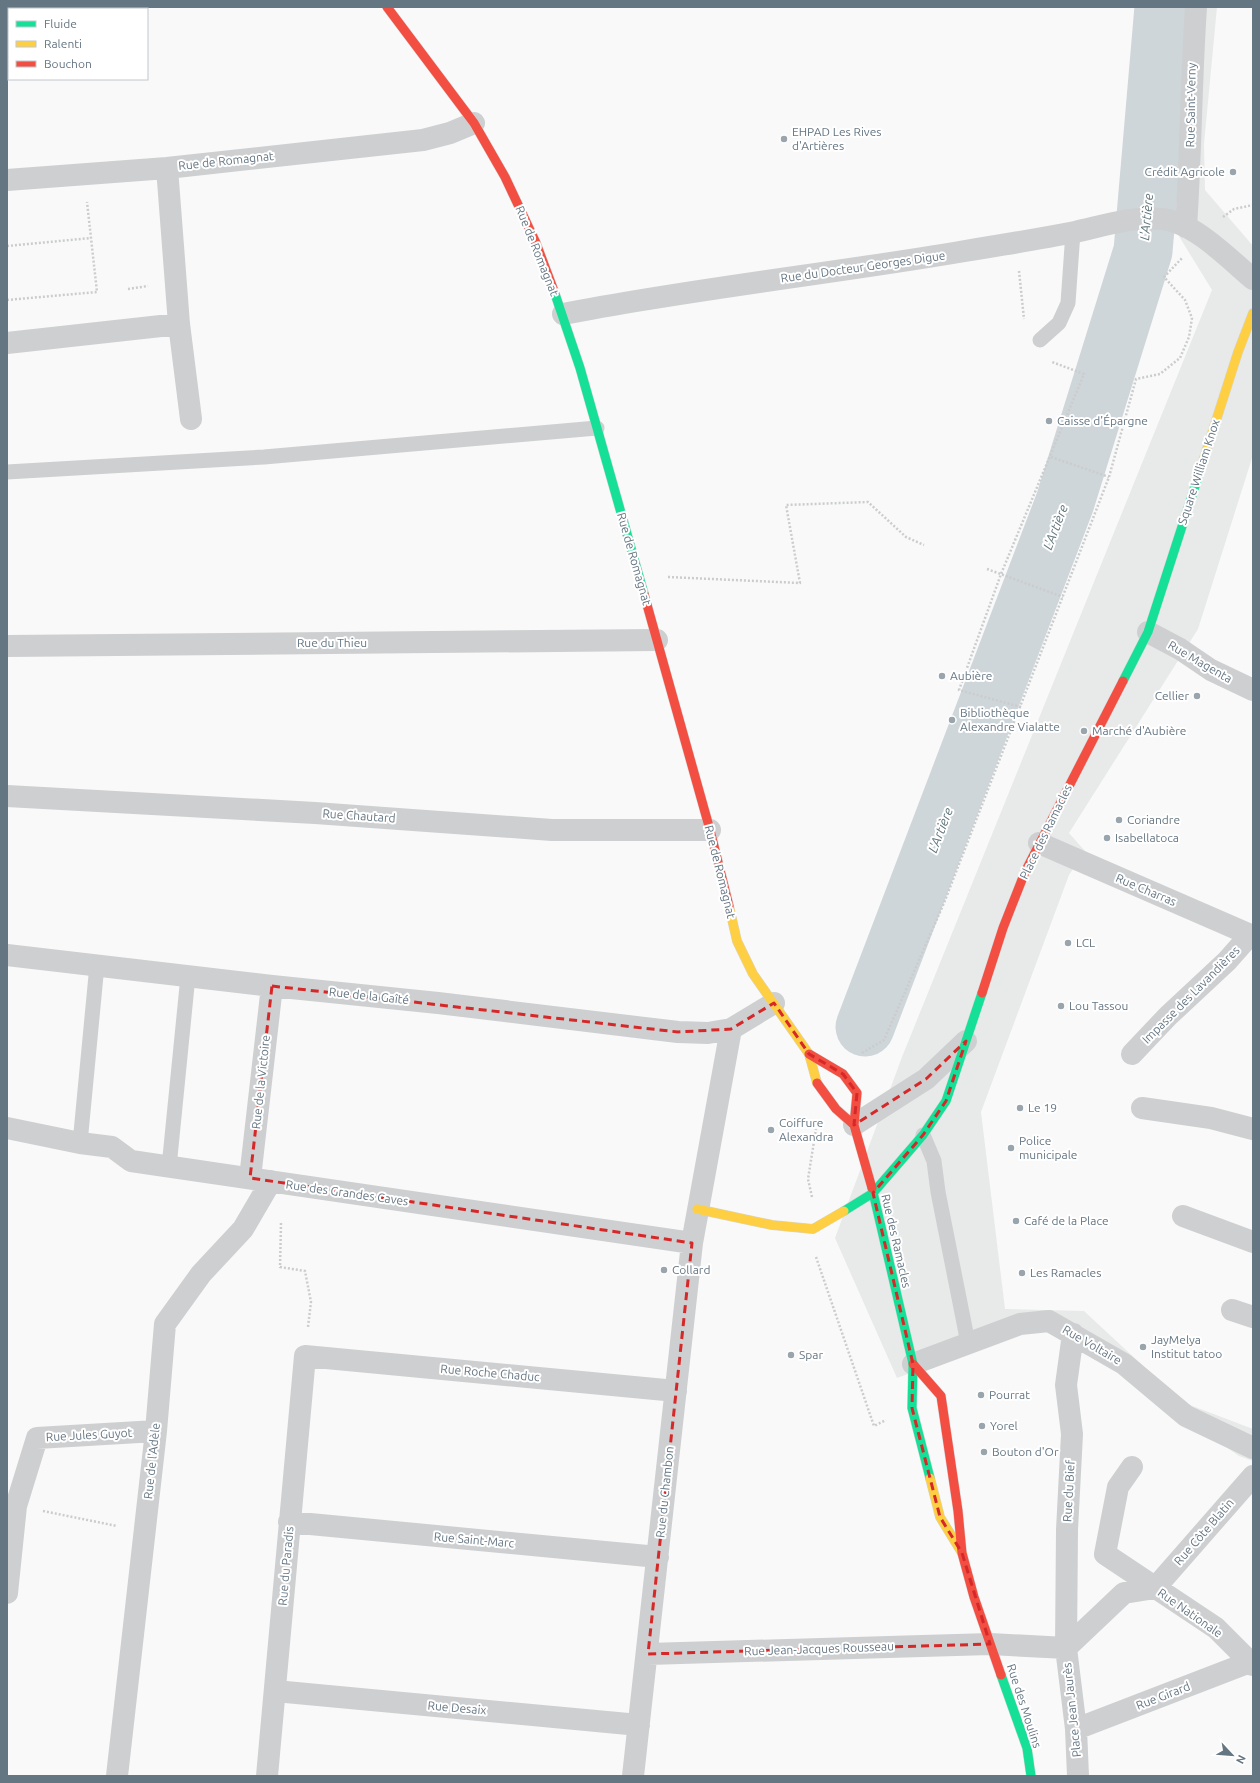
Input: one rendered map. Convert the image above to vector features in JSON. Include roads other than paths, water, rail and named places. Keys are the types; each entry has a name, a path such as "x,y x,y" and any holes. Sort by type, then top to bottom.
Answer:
{"main road":[{"name":"Rue de Romagnat","path":"387,7 474,123 505,177 531,231 562,314 580,368 710,830 737,941 753,974 809,1054 818,1086 836,1109 854,1125"},
{"name":"Square William Knox","path":"1148,632 1238,352 1253,313"},
{"name":"Place des Ramacles","path":"873,1193 923,1136 946,1101 1003,928 1025,872 1148,632"},
{"name":"Rue de Romagnat","path":"809,1054 843,1074 858,1093 854,1125"},
{"name":"Rue des Ramacles","path":"854,1125 873,1193 913,1364 912,1408 940,1517 962,1553"},
{"path":"697,1209 772,1226 813,1229 873,1193"},
{"name":"Rue des Ramacles","path":"913,1364 941,1396 958,1511 962,1553 974,1597 990,1644"},
{"name":"Rue des Moulins","path":"990,1644 1026,1748 1031,1776"}],"street":[{"name":"Rue Saint-Verny","path":"1194,232 1190,158 1193,52 1196,7"},
{"name":"Rue de Romagnat","path":"7,180 167,168 423,140 450,133 474,123"},
{"name":"Rue de Romagnat","path":"167,168 179,324 191,420"},
{"name":"Rue du Docteur Georges Digue","path":"562,314 629,301 920,259 1073,232 1136,219 1162,219 1194,232"},
{"path":"1194,232 1253,279"},
{"path":"7,343 179,324"},
{"name":"Rue Magenta","path":"1148,632 1180,649 1211,670 1253,690"},
{"name":"Rue du Thieu","path":"7,646 657,640"},
{"name":"Rue Chautard","path":"7,796 307,813 552,830 710,830"},
{"name":"Rue Charras","path":"1039,843 1251,935"},
{"name":"Impasse des Lavandières","path":"1132,1054 1168,1016 1227,961 1251,935"},
{"name":"Rue de la Gaîté","path":"7,955 272,986 438,1003 678,1032 708,1033 731,1029"},
{"name":"Rue de la Victoire","path":"268,1181 272,986"},
{"path":"697,1209 731,1029 774,1003"},
{"name":"Place des Ramacles","path":"854,1125 926,1079 966,1041"},
{"path":"1142,1108 1211,1118 1253,1129"},
{"name":"Rue des Grandes Caves","path":"7,1128 112,1148 131,1161 692,1243"},
{"name":"Rue de l'Adèle","path":"117,1776 156,1431 165,1324 201,1274 243,1229 268,1181"},
{"name":"Rue du Chambon","path":"633,1776 648,1654 692,1243 697,1209"},
{"path":"1182,1216 1253,1242"},
{"path":"1232,1310 1253,1318"},
{"name":"Rue Voltaire","path":"913,1364 1020,1324 1049,1320 1124,1364 1186,1416 1253,1448"},
{"name":"Rue du Bief","path":"1066,1648 1067,1530 1072,1434 1066,1385 1073,1334"},
{"name":"Rue Roche Chaduc","path":"305,1356 676,1391"},
{"name":"Rue du Paradis","path":"267,1776 305,1356"},
{"name":"Rue Jules Guyot","path":"7,1593 16,1506 37,1438 156,1431"},
{"path":"1132,1467 1118,1487 1105,1554 1155,1588"},
{"name":"Rue Côte Blatin","path":"1155,1588 1253,1476"},
{"name":"Rue Saint-Marc","path":"289,1522 658,1557"},
{"name":"Rue Nationale","path":"1066,1648 1124,1593 1155,1588 1216,1628 1252,1664"},
{"name":"Place Jean Jaurès","path":"990,1644 1066,1648 1076,1729 1078,1776"},
{"name":"Rue Jean-Jacques Rousseau","path":"648,1654 990,1644"},
{"name":"Rue Girard","path":"1076,1729 1252,1664"},
{"name":"Rue Desaix","path":"275,1691 639,1725"}],"lane":[{"path":"1040,340 1059,323 1068,303 1073,232"},
{"path":"7,472 264,457 597,428"},
{"path":"80,1143 97,965"},
{"path":"170,1167 188,976"},
{"path":"923,1136 934,1161 938,1192 968,1343"}],"waterway":[{"name":"L'Artière","path":"865,1027 1065,502 1143,251 1164,7"}],"place":[{"name":"EHPAD Les Rives d'Artières","path":"784,139"},
{"name":"Crédit Agricole","path":"1233,172"},
{"name":"Caisse d'Épargne","path":"1049,421"},
{"name":"Aubière","path":"942,676"},
{"name":"Cellier","path":"1197,696"},
{"name":"Bibliothèque Alexandre Vialatte","path":"952,720"},
{"name":"Marché d'Aubière","path":"1084,731"},
{"name":"Coriandre","path":"1119,820"},
{"name":"Isabellatoca","path":"1107,838"},
{"name":"LCL","path":"1068,943"},
{"name":"Lou Tassou","path":"1061,1006"},
{"name":"Le 19","path":"1020,1108"},
{"name":"Coiffure Alexandra","path":"771,1130"},
{"name":"Police municipale","path":"1011,1148"},
{"name":"Café de la Place","path":"1016,1221"},
{"name":"Collard","path":"664,1270"},
{"name":"Les Ramacles","path":"1022,1273"},
{"name":"JayMelya Institut tatoo","path":"1143,1347"},
{"name":"Spar","path":"791,1355"},
{"name":"Pourrat","path":"981,1395"},
{"name":"Yorel","path":"982,1426"},
{"name":"Bouton d'Or","path":"984,1452"}]}
